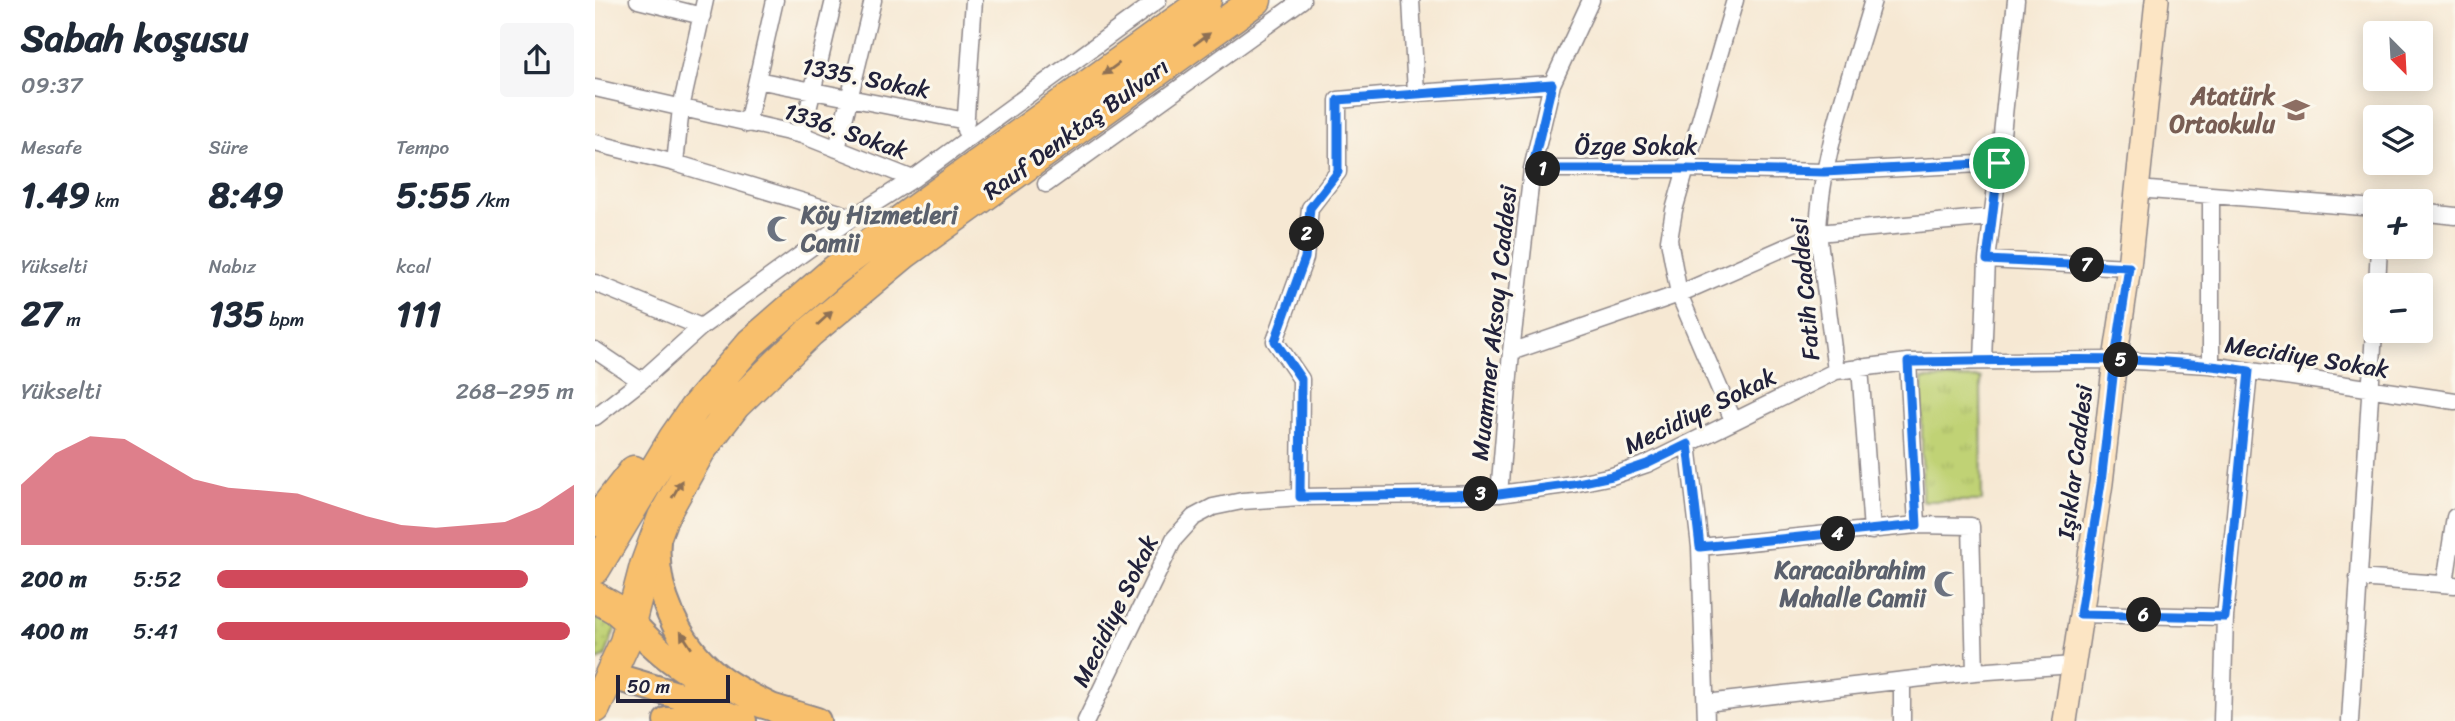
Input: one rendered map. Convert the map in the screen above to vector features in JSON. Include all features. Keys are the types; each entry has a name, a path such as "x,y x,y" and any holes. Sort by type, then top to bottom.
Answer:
{"highway":[{"name":"Rauf Denktaş Bulvarı","path":"595,569 694,409 751,343 834,271 1206,0"},
{"name":"Rauf Denktaş Bulvarı","path":"595,708 602,673 625,642 645,566 659,528 687,472 734,405 787,352 850,296 905,253 1150,93 1256,0"},
{"path":"595,521 627,483 692,393 751,343"},
{"path":"595,597 616,609 631,622"}],"main road":[{"path":"659,528 656,560 663,596 671,615 697,657 717,676 777,710"},
{"path":"631,622 654,646 687,672 777,710 817,721"},
{"path":"602,673 680,696 743,721"},
{"path":"667,721 696,721"}],"street":[{"path":"638,0 703,8 681,108 675,163"},
{"path":"747,124 775,0"},
{"path":"802,135 834,0"},
{"path":"837,149 873,0"},
{"path":"960,178 974,0"},
{"path":"595,416 641,381 701,327 853,217 913,179 1158,0"},
{"path":"1046,184 1150,93 1302,0"},
{"path":"1411,0 1416,93"},
{"name":"Muammer Aksoy 1 Caddesi","path":"1499,494 1511,352 1532,169 1552,84 1591,0"},
{"path":"1733,420 1679,294 1669,240 1674,210 1735,0"},
{"name":"Fatih Caddesi","path":"1836,371 1818,233 1824,172 1873,0"},
{"path":"1983,361 1987,260 2015,0"},
{"name":"Işıklar Caddesi","path":"2065,721 2101,483 2129,267 2157,0"},
{"name":"1335. Sokak","path":"757,80 966,121"},
{"path":"1300,497 1301,379 1275,341 1305,258 1310,208 1338,172 1338,100 1552,84"},
{"name":"1336. Sokak","path":"595,88 802,135 913,179"},
{"path":"595,142 675,163 853,217"},
{"name":"Özge Sokak","path":"1532,169 1824,172 1999,163"},
{"path":"2137,189 2363,207"},
{"path":"2211,195 2211,365"},
{"path":"2433,213 2455,216"},
{"path":"1511,352 1679,294 1818,233 1992,217"},
{"path":"1987,260 2129,267"},
{"path":"595,283 701,327"},
{"path":"2350,721 2373,343"},
{"path":"595,350 641,381"},
{"name":"Mecidiye Sokak","path":"1086,721 1174,538 1194,517 1213,507 1242,500 1499,494 1612,476 1647,464 1836,371 1908,362 2115,359 2211,365 2455,401"},
{"path":"1908,362 1917,525"},
{"path":"1860,368 1872,531"},
{"path":"2222,721 2225,617 2249,371"},
{"path":"1688,444 1700,547 1706,721"},
{"path":"2358,578 2450,584 2455,517"},
{"path":"1700,547 1917,525 1971,526 1975,672"},
{"path":"2080,614 2225,617"},
{"path":"1706,703 1975,672 2073,665"},
{"path":"1902,681 1902,721"}],"green space":[{"path":"1981,378 1982,501 1922,501 1922,379"},
{"path":"595,609 617,623 605,657 597,660"}],"place":[{"name":"Atatürk Ortaokulu","path":"2296,110"},
{"name":"Köy Hizmetleri Camii","path":"780,229"},
{"name":"Karacaibrahim Mahalle Camii","path":"1947,584"}],"route":[{"path":"1999,163 1824,172 1532,169 1552,84 1338,100 1338,172 1310,208 1305,258 1275,341 1301,379 1300,497 1499,494 1573,484 1612,476 1647,464 1688,444 1700,547 1917,525 1908,362 2115,359 2211,365 2249,371 2225,617 2080,614 2101,483 2115,359 2129,267 1987,260 1999,163"}]}
